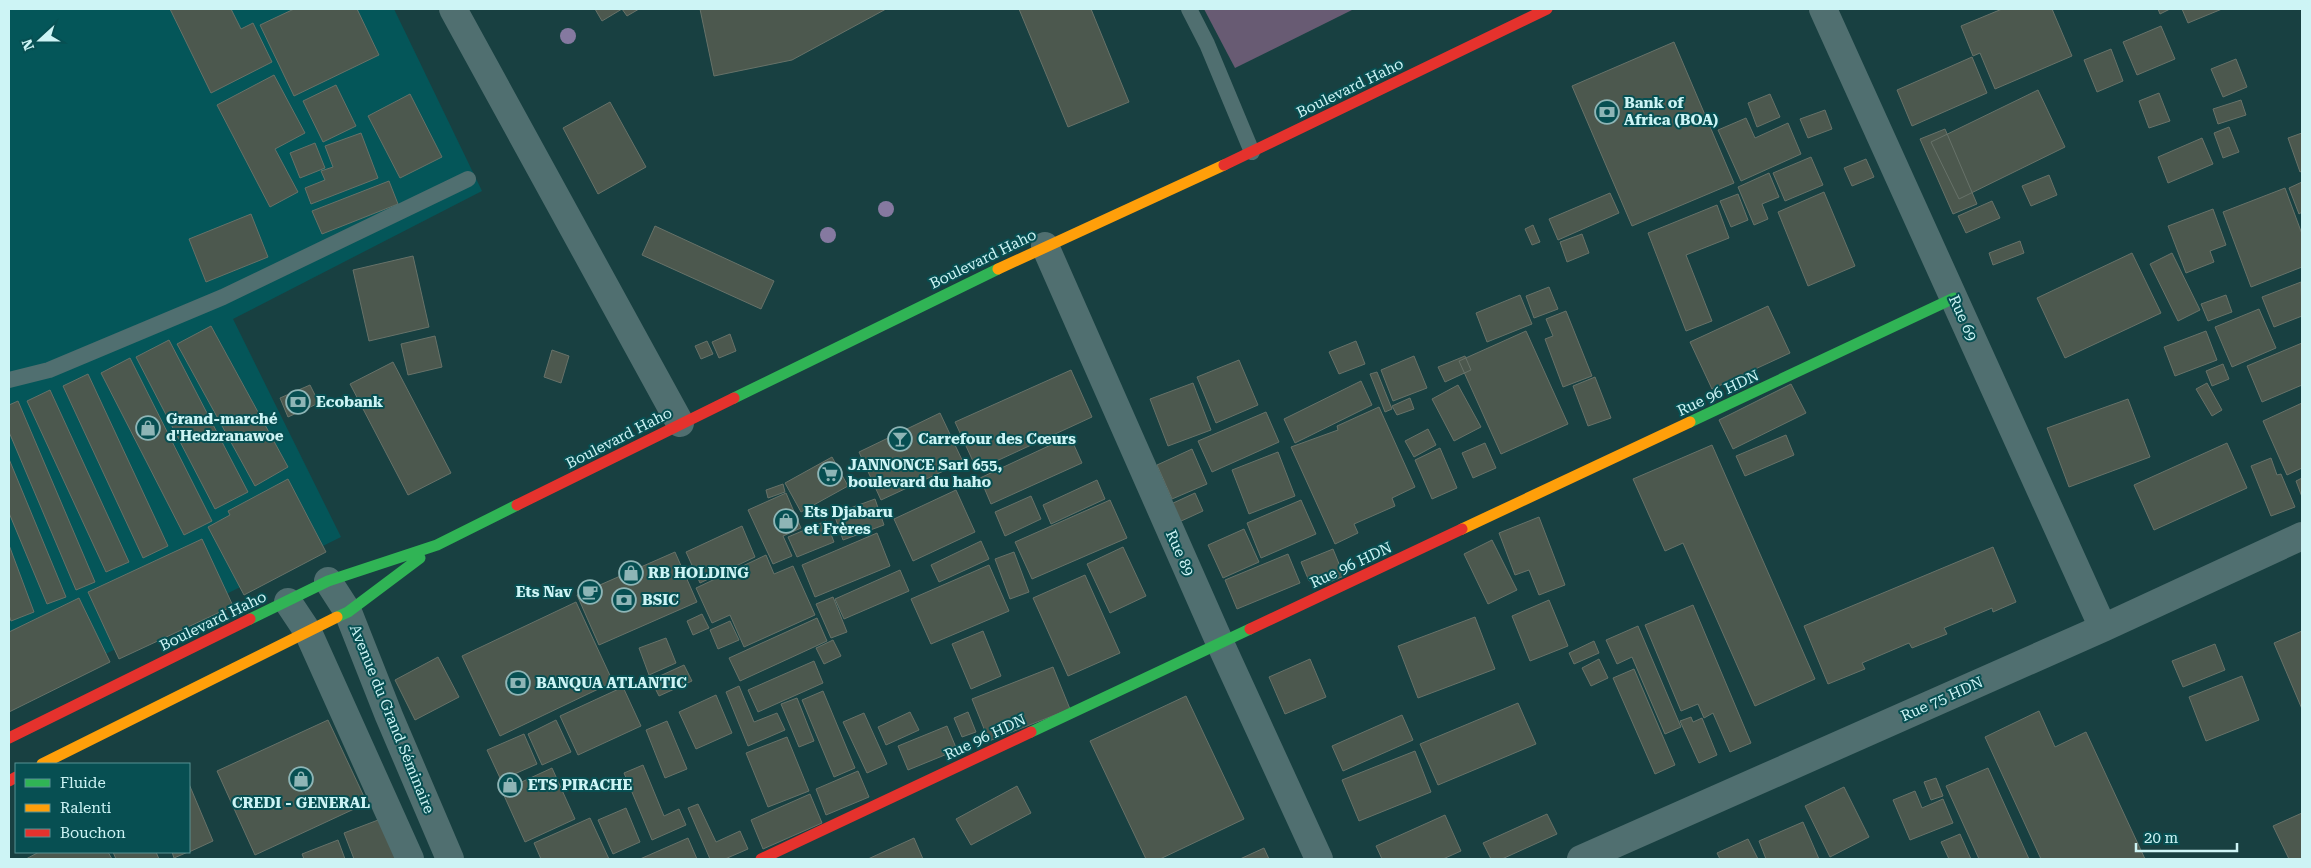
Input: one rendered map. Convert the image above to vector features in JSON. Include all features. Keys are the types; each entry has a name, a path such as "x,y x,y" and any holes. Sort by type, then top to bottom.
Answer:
{"main road":[{"name":"Boulevard Haho","path":"9,738 328,581 437,545 556,488 680,423 1045,246 1252,152 1547,9"},
{"name":"Rue 96 HDN","path":"761,859 1954,298"},
{"name":"Boulevard Haho","path":"44,763 348,612 437,545"}],"street":[{"path":"453,9 680,423"},
{"name":"Rue 69","path":"1823,9 2103,628"},
{"name":"Rue 89","path":"1045,246 1220,643 1319,859"},
{"name":"Rue 75 HDN","path":"1581,859 2103,628 2302,536"},
{"name":"Avenue du Grand Séminaire","path":"328,581 348,612 388,716 450,859"},
{"path":"288,602 308,632 410,859"}],"lane":[{"path":"1189,9 1207,44 1252,152"},
{"path":"9,380 49,370 223,297 468,179"}],"shaded area":[{"name":"Grand-marché d'Hedzranawoe","path":"9,9 394,9 482,191 233,319 341,537 9,702"},
{"path":"1204,9 1354,9 1235,68"}],"building":[{"path":"170,9 231,9 241,29 253,23 272,62 211,93"},
{"path":"294,9 357,9 379,55 294,96 260,25"},
{"path":"595,9 622,9 602,21"},
{"path":"622,9 639,9 627,16"},
{"path":"700,9 886,9 792,60 714,76"},
{"path":"1019,9 1091,9 1129,102 1068,127"},
{"path":"2002,9 2052,9 2072,56 1995,89 1980,53 1973,56 1961,26"},
{"path":"2158,9 2170,9 2160,14"},
{"path":"2182,9 2222,9 2188,23"},
{"path":"2161,26 2175,59 2137,75 2123,42"},
{"path":"1674,42 1734,183 1632,226 1572,86"},
{"path":"2111,49 2123,81 2097,92 2084,60"},
{"path":"1972,57 1987,93 1912,126 1897,90"},
{"path":"2236,59 2247,87 2223,97 2211,69"},
{"path":"274,75 305,133 275,149 298,192 270,207 217,105"},
{"path":"336,85 356,126 323,142 303,101"},
{"path":"2038,90 2065,147 1959,199 1931,142"},
{"path":"2159,93 2170,121 2149,128 2139,101"},
{"path":"410,94 442,157 400,178 368,116"},
{"path":"1770,94 1780,117 1757,127 1748,103"},
{"path":"2241,100 2246,115 2218,124 2213,109"},
{"path":"610,102 646,167 598,194 563,128"},
{"path":"1825,110 1832,129 1808,138 1800,119"},
{"path":"1746,118 1755,138 1788,123 1801,154 1741,181 1718,130"},
{"path":"2229,127 2239,152 2223,158 2214,133"},
{"path":"1945,129 1977,204 1953,214 1920,139"},
{"path":"361,133 378,178 311,204 305,188 325,180 321,171 333,167 325,146"},
{"path":"2302,133 2302,171 2300,172 2288,138"},
{"path":"2202,138 2213,164 2168,183 2158,157"},
{"path":"315,143 325,168 300,178 290,153"},
{"path":"1811,157 1823,185 1785,201 1773,173"},
{"path":"1866,159 1874,177 1852,186 1844,168"},
{"path":"1769,173 1779,197 1762,204 1768,219 1754,225 1738,187"},
{"path":"2049,175 2057,195 2031,206 2022,186"},
{"path":"389,181 398,204 322,234 312,211"},
{"path":"2302,182 2302,212 2299,214 2289,188"},
{"path":"2285,188 2302,234 2302,267 2251,287 2223,212"},
{"path":"1824,192 1855,266 1808,286 1778,212"},
{"path":"1610,193 1619,213 1558,240 1549,219"},
{"path":"1738,194 1748,220 1731,227 1720,201"},
{"path":"1992,201 2000,218 1966,233 1958,216"},
{"path":"1717,205 1729,238 1686,255 1712,321 1686,331 1648,233"},
{"path":"2213,209 2226,245 2210,251 2214,262 2186,273 2168,226"},
{"path":"251,214 268,257 206,282 189,239"},
{"path":"1533,225 1540,242 1532,245 1525,229"},
{"path":"655,226 774,281 761,309 642,255"},
{"path":"1582,234 1589,253 1567,262 1560,242"},
{"path":"2020,241 2024,253 1993,265 1989,253"},
{"path":"2132,253 2161,313 2065,358 2037,298"},
{"path":"2172,253 2200,310 2178,321 2150,264"},
{"path":"413,256 429,327 369,341 353,270"},
{"path":"2301,282 2302,316 2274,327 2262,297"},
{"path":"1549,287 1558,309 1534,318 1526,296"},
{"path":"1520,295 1532,324 1487,342 1476,313"},
{"path":"2226,295 2232,312 2208,321 2201,304"},
{"path":"1768,306 1790,353 1712,389 1690,342"},
{"path":"2259,309 2276,348 2232,367 2215,327"},
{"path":"1566,311 1592,376 1563,387 1545,339 1553,336 1546,319"},
{"path":"211,326 288,467 255,486 177,344"},
{"path":"1526,331 1568,424 1501,454 1459,361"},
{"path":"2206,331 2217,360 2175,376 2164,347"},
{"path":"730,334 736,351 719,358 712,342"},
{"path":"435,336 442,367 408,375 401,344"},
{"path":"169,340 248,492 215,509 136,357"},
{"path":"707,341 713,354 701,359 695,346"},
{"path":"1356,341 1365,364 1339,374 1329,352"},
{"path":"2302,343 2302,385 2262,402 2247,366"},
{"path":"552,350 569,356 561,383 544,377"},
{"path":"1414,356 1427,388 1393,401 1381,370"},
{"path":"1465,356 1471,370 1445,382 1438,367"},
{"path":"130,358 212,521 184,535 101,373"},
{"path":"1239,360 1258,405 1216,423 1197,377"},
{"path":"393,362 451,473 408,495 350,384"},
{"path":"2223,364 2229,379 2212,386 2206,371"},
{"path":"1071,370 1092,417 977,470 955,422"},
{"path":"1377,372 1392,409 1385,412 1370,374"},
{"path":"88,374 168,546 143,558 63,386"},
{"path":"1595,377 1611,418 1588,426 1573,386"},
{"path":"1361,381 1372,405 1295,443 1284,419"},
{"path":"1193,383 1211,430 1168,446 1150,399"},
{"path":"2207,383 2222,410 2212,416 2196,389"},
{"path":"1791,384 1806,413 1733,449 1719,420"},
{"path":"310,385 319,403 288,417 280,398"},
{"path":"1458,385 1481,427 1454,441 1432,399"},
{"path":"50,390 129,562 106,572 27,401"},
{"path":"1410,398 1414,409 1397,415 1392,406"},
{"path":"2128,399 2150,457 2069,487 2047,428"},
{"path":"18,401 95,582 76,590 9,432 9,405"},
{"path":"2302,403 2302,468 2287,475 2263,421"},
{"path":"1379,407 1415,487 1392,498 1395,506 1354,524 1358,533 1335,544 1291,447 1338,430 1337,426"},
{"path":"1266,412 1279,442 1212,472 1198,441"},
{"path":"940,413 963,462 881,500 859,452"},
{"path":"1428,429 1436,445 1414,457 1405,441"},
{"path":"1786,435 1794,455 1745,476 1736,456"},
{"path":"1070,436 1082,463 991,504 980,478"},
{"path":"1485,443 1496,468 1473,478 1462,453"},
{"path":"2227,443 2247,488 2154,530 2134,485"},
{"path":"1712,445 1815,679 1755,706 1683,543 1665,551 1633,479"},
{"path":"1440,448 1457,488 1432,499 1415,460"},
{"path":"1192,449 1207,484 1172,499 1157,465"},
{"path":"1278,452 1295,496 1249,514 1232,470"},
{"path":"832,457 848,486 801,512 785,483"},
{"path":"2271,458 2277,475 2281,474 2295,507 2271,516 2251,466"},
{"path":"9,459 66,597 47,604 9,513"},
{"path":"2302,478 2302,497 2296,481"},
{"path":"288,479 326,552 244,595 208,527 230,515 228,511"},
{"path":"1097,480 1105,499 1051,524 1043,505"},
{"path":"783,484 785,492 768,498 766,490"},
{"path":"956,490 975,532 913,561 894,519"},
{"path":"786,493 801,528 783,536 792,556 773,564 748,510"},
{"path":"1195,493 1203,511 1179,522 1171,504"},
{"path":"1031,496 1041,519 1005,536 995,512"},
{"path":"875,499 884,525 843,540 834,514"},
{"path":"1110,500 1127,538 1032,579 1015,542"},
{"path":"1301,500 1316,534 1261,558 1247,523"},
{"path":"1539,517 1565,585 1539,595 1529,570 1515,575 1499,533"},
{"path":"826,521 834,542 797,557 788,537"},
{"path":"742,526 755,557 700,583 686,552"},
{"path":"1244,529 1259,562 1223,578 1208,545"},
{"path":"877,533 890,566 815,597 802,565"},
{"path":"202,539 233,606 119,659 88,592"},
{"path":"1492,540 1517,590 1488,604 1464,554"},
{"path":"981,541 989,559 939,582 931,565"},
{"path":"9,545 34,612 11,621 9,615"},
{"path":"1123,547 1146,596 1110,613 1087,564"},
{"path":"1993,547 2016,602 1993,612 1992,608 1944,628 1947,634 1912,648 1909,643 1862,663 1865,669 1828,684 1804,626"},
{"path":"1333,549 1344,576 1325,584 1321,575 1309,581 1301,562"},
{"path":"675,552 697,602 599,645 577,595"},
{"path":"1014,552 1029,592 1010,599 995,559"},
{"path":"1288,554 1300,583 1237,609 1225,580"},
{"path":"766,555 774,574 793,566 815,615 744,647 730,615 712,623 696,588"},
{"path":"989,565 1009,611 931,644 911,599"},
{"path":"900,570 909,591 844,619 835,599"},
{"path":"1085,575 1120,653 1068,676 1033,598"},
{"path":"833,597 847,632 831,638 816,604"},
{"path":"79,598 110,662 9,712 9,632"},
{"path":"1549,600 1568,646 1530,661 1512,616"},
{"path":"576,602 613,682 500,736 462,656"},
{"path":"1693,605 1751,743 1730,752 1713,713 1704,718 1698,704 1681,711 1645,625"},
{"path":"702,614 709,628 693,635 687,621"},
{"path":"1475,617 1495,669 1418,698 1398,646"},
{"path":"817,618 827,641 740,681 729,658"},
{"path":"730,621 739,640 718,649 710,630"},
{"path":"1638,626 1681,727 1665,734 1632,657 1617,664 1606,640"},
{"path":"983,631 1001,676 971,689 952,644"},
{"path":"2302,631 2302,709 2274,643"},
{"path":"666,638 676,663 649,675 639,648"},
{"path":"833,640 841,656 824,664 816,648"},
{"path":"1594,641 1599,653 1574,664 1569,653"},
{"path":"2215,644 2225,670 2183,687 2172,661"},
{"path":"438,657 459,697 415,720 395,680"},
{"path":"1310,659 1326,697 1285,714 1269,677"},
{"path":"1599,659 1608,678 1591,686 1582,668"},
{"path":"814,661 823,683 758,712 748,690"},
{"path":"684,665 692,681 659,696 651,680"},
{"path":"1053,667 1070,709 989,741 972,699"},
{"path":"1634,669 1675,765 1655,774 1613,678"},
{"path":"2242,676 2259,720 2206,741 2189,697"},
{"path":"739,686 754,722 777,713 785,730 748,746 726,692"},
{"path":"623,687 641,726 578,755 560,716"},
{"path":"823,691 855,768 834,777 802,700"},
{"path":"716,695 732,733 696,749 679,712"},
{"path":"1186,696 1244,819 1160,859 1146,859 1090,741"},
{"path":"797,698 814,741 799,747 781,704"},
{"path":"1518,703 1536,744 1438,785 1420,744"},
{"path":"2039,711 2055,747 2086,732 2145,859 2041,859 1985,737"},
{"path":"910,712 919,730 886,745 878,727"},
{"path":"968,712 976,732 962,737 954,718"},
{"path":"864,713 887,764 867,773 843,722"},
{"path":"1402,715 1413,740 1343,771 1332,746"},
{"path":"1691,717 1693,722 1702,718 1717,755 1699,763 1680,721"},
{"path":"328,720 367,803 255,855 217,771"},
{"path":"556,720 571,752 542,765 528,734"},
{"path":"667,721 687,769 665,778 646,730"},
{"path":"947,726 957,750 908,770 898,746"},
{"path":"524,734 537,764 501,780 487,750"},
{"path":"787,737 809,791 768,807 746,753"},
{"path":"1415,751 1431,792 1359,821 1342,780"},
{"path":"643,765 664,816 679,809 686,825 652,840 624,773"},
{"path":"552,768 575,819 525,842 502,791"},
{"path":"1988,768 2029,859 1979,859 1946,786"},
{"path":"858,771 869,797 826,815 816,789"},
{"path":"1936,778 1943,796 1931,800 1924,782"},
{"path":"190,786 213,841 190,852"},
{"path":"1017,786 1031,813 971,845 956,819"},
{"path":"1844,787 1869,837 1830,857 1805,806"},
{"path":"1915,791 1922,808 1943,799 1953,823 1910,840 1893,800"},
{"path":"810,794 822,823 763,849 751,820"},
{"path":"698,804 716,842 740,831 748,849 725,859 710,859 688,808"},
{"path":"626,808 640,842 613,854 598,820"},
{"path":"2302,813 2302,859 2289,859 2273,826"},
{"path":"1547,814 1557,834 1502,859 1491,859 1483,843"},
{"path":"1445,815 1461,851 1443,859 1382,859 1376,846"},
{"path":"386,817 402,859 354,859 344,833"},
{"path":"590,818 609,859 541,859 534,843"},
{"path":"1803,822 1819,859 1766,859 1759,841"},
{"path":"1960,834 1971,859 1949,859 1941,842"},
{"path":"688,838 697,859 640,859"},
{"path":"914,838 923,859 868,859"},
{"path":"1748,839 1758,859 1720,859 1717,853"},
{"path":"338,840 345,859 304,859 302,854"},
{"path":"1264,848 1269,859 1240,859"},
{"path":"37,853 109,853 112,859 26,859"},
{"path":"113,853 156,853 159,859 116,859"},
{"path":"172,853 186,853 174,858"}],"traffic: fast":[{"path":"734,398 998,269"},
{"path":"1690,422 1954,298"},
{"path":"250,619 328,581 437,545 517,505"},
{"path":"337,617 348,612 420,558"},
{"path":"1031,732 1250,629"}],"traffic: slow":[{"path":"998,269 1224,165"},
{"path":"1462,529 1690,422"},
{"path":"44,763 337,617"}],"traffic: jam":[{"path":"1224,165 1547,9"},
{"path":"517,505 734,398"},
{"path":"1250,629 1462,529"},
{"path":"9,738 250,619"},
{"path":"761,859 1031,732"},
{"path":"9,781 15,778"}],"place":[{"name":"Bank of Africa (BOA)","path":"1607,112"},
{"name":"Ecobank","path":"298,402"},
{"name":"Grand-marché d'Hedzranawoe","path":"148,428"},
{"name":"Carrefour des Cœurs","path":"900,439"},
{"name":"JANNONCE Sarl 655, boulevard du haho","path":"830,474"},
{"name":"Ets Djabaru et Frères","path":"786,521"},
{"name":"RB HOLDING","path":"631,573"},
{"name":"Ets Nav","path":"590,592"},
{"name":"BSIC","path":"624,600"},
{"name":"BANQUA ATLANTIC","path":"518,683"},
{"name":"CREDI - GENERAL","path":"301,779"},
{"name":"ETS PIRACHE","path":"510,785"}]}
